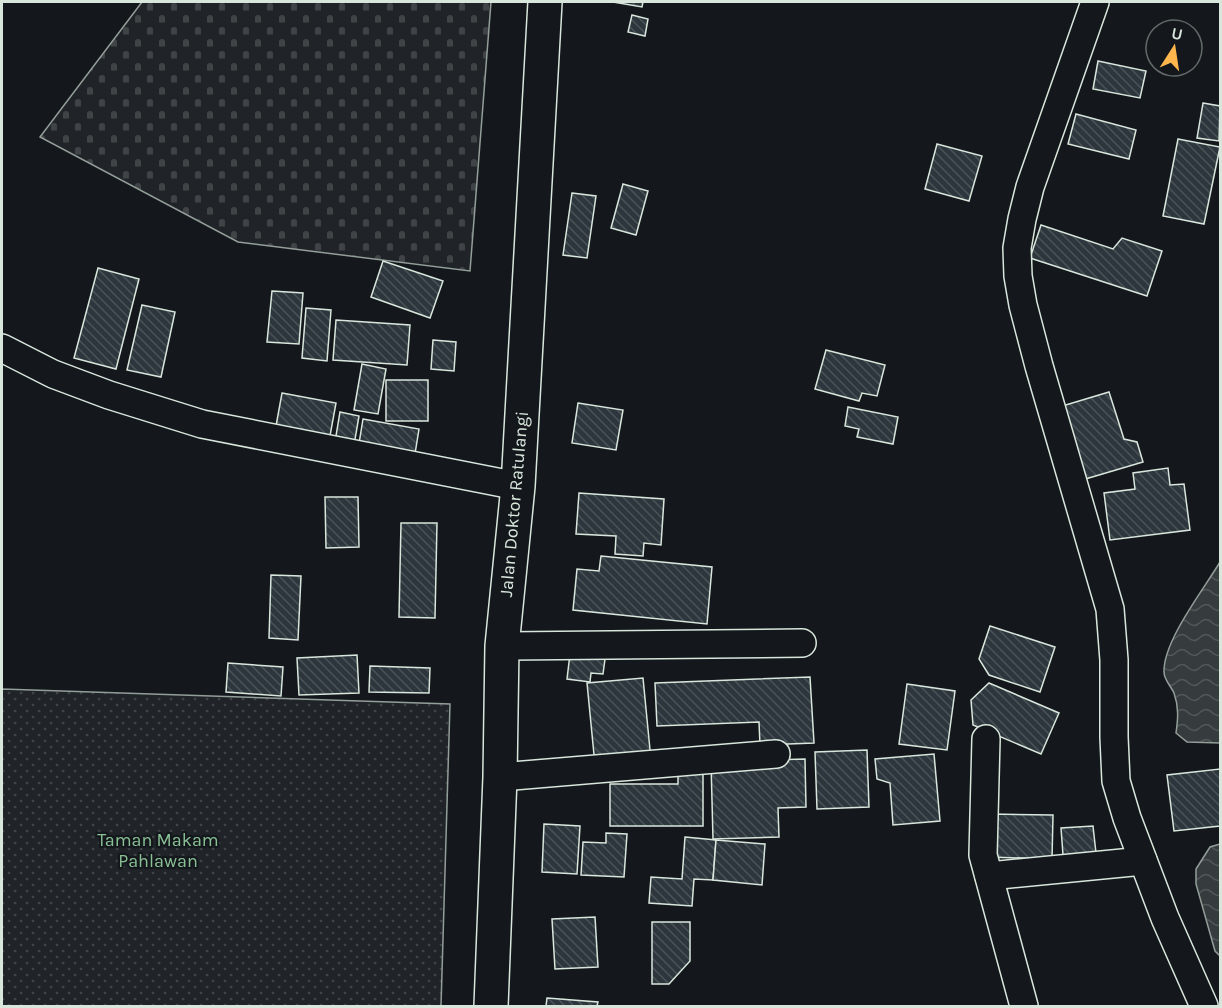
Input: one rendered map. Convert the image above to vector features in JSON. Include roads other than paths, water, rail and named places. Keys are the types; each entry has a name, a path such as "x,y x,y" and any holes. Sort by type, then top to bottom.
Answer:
{"highway":[{"name":"Jalan Doktor Ratulangi","path":"491,1006 500,777 502,646 518,486 545,2"}],"street":[{"path":"1095,2 1030,187 1017,248 1018,276 1039,366 1110,609 1114,660 1116,781 1126,818 1165,918 1204,1006"},
{"path":"2,348 53,374 109,395 201,424 518,486"},
{"path":"502,646 802,643"},
{"path":"986,739 983,855 1024,1006"},
{"path":"500,777 776,754"},
{"path":"989,876 1143,861"}],"water":[{"path":"1220,562 1220,743 1187,742 1176,733 1177,703 1164,675 1165,659 1177,631"},
{"path":"1220,844 1220,956 1215,951 1196,884 1196,869 1210,847"}],"park label":[{"name":"Taman Makam Pahlawan","path":"158,850"}]}
